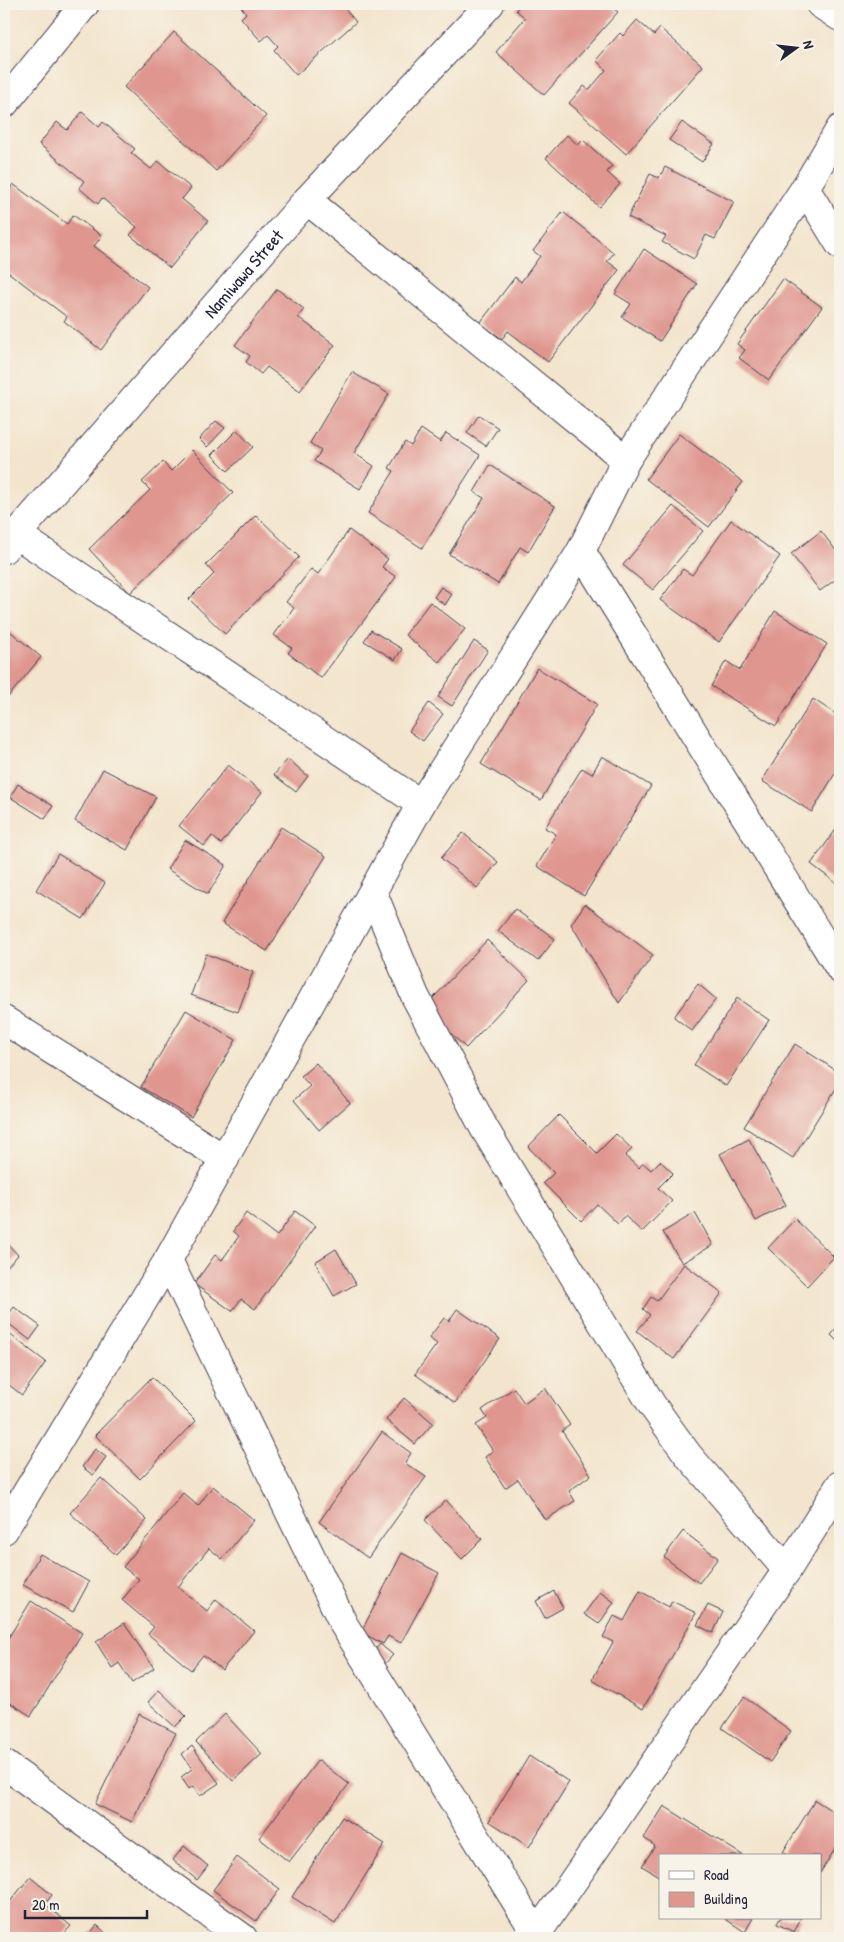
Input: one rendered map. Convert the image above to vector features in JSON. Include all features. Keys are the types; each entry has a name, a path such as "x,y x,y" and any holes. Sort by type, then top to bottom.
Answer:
{"street":[{"path":"4,104 85,4"},
{"name":"Namiwawa Street","path":"10,542 307,200 490,4"},
{"path":"820,4 840,17"},
{"path":"4,1530 168,1260 373,893 420,804 581,551 626,460 805,188 840,129"},
{"path":"805,188 840,245"},
{"path":"307,200 626,460"},
{"path":"10,542 420,804"},
{"path":"581,551 840,969"},
{"path":"373,893 415,996 484,1128 652,1405 688,1455 787,1570"},
{"path":"4,1020 225,1159"},
{"path":"168,1260 344,1625 536,1936 787,1570 840,1485"},
{"path":"4,1764 243,1938"}],"building":[{"path":"239,4 341,4 356,22 296,75 274,50 278,46 268,35 261,41 241,18 246,13"},
{"path":"521,4 608,4 618,12 544,95 496,52 525,18 516,10"},
{"path":"637,20 654,35 660,28 703,66 626,154 569,103 584,86 589,90 606,70 596,60 620,33 623,36"},
{"path":"174,32 266,116 216,171 124,87"},
{"path":"82,112 99,127 103,122 135,149 131,153 151,169 158,161 191,188 182,199 208,221 170,268 130,235 137,227 102,198 98,204 79,188 84,181 39,144 57,122 67,130"},
{"path":"682,122 714,144 702,162 669,140"},
{"path":"567,135 578,145 583,140 612,166 607,172 620,184 599,207 546,158"},
{"path":"665,167 734,202 715,239 706,235 694,259 662,242 666,236 628,217 650,174 659,178"},
{"path":"13,184 67,224 73,215 102,236 94,246 148,287 101,350 64,321 67,317 4,269 4,197"},
{"path":"563,212 614,253 607,261 619,270 548,362 508,331 502,339 480,323 515,277 521,282 540,256 533,251"},
{"path":"644,249 697,284 660,341 622,317 631,304 615,294"},
{"path":"783,279 822,307 769,380 739,358 745,350 737,344"},
{"path":"277,289 304,309 298,317 335,345 300,391 267,367 261,374 246,362 250,356 235,345"},
{"path":"352,372 389,394 354,453 374,466 360,489 314,461 321,451 310,443"},
{"path":"479,415 498,428 486,446 467,433"},
{"path":"216,421 225,428 207,447 199,439"},
{"path":"421,429 440,442 446,433 480,455 422,548 368,513 394,471 389,468 405,442 411,446"},
{"path":"237,430 253,447 228,471 212,455"},
{"path":"679,434 743,482 709,527 646,479"},
{"path":"192,450 233,493 130,593 89,549 150,490 142,482 163,462 171,471"},
{"path":"490,465 555,506 528,552 520,547 498,584 449,554 484,498 474,492"},
{"path":"673,506 703,531 653,590 623,565"},
{"path":"256,515 299,557 225,634 189,599 214,574 206,565"},
{"path":"731,520 780,556 719,642 660,600 683,569 692,575"},
{"path":"349,530 388,559 382,567 396,577 321,678 288,653 292,648 274,635 294,608 286,602 311,569 318,574"},
{"path":"821,531 840,556 840,576 820,591 791,554"},
{"path":"441,587 452,594 445,605 434,597"},
{"path":"430,602 465,629 439,662 405,635"},
{"path":"775,611 827,644 776,726 711,686 726,661 740,670"},
{"path":"4,628 41,657 4,702"},
{"path":"371,630 402,649 395,660 364,641"},
{"path":"474,641 488,650 452,706 438,697"},
{"path":"537,668 597,704 541,800 481,764"},
{"path":"813,699 840,717 840,765 812,812 762,781"},
{"path":"429,703 443,714 423,741 409,731"},
{"path":"602,756 651,786 584,896 537,866 556,834 545,828 582,768 592,774"},
{"path":"288,759 308,776 296,792 274,775"},
{"path":"228,765 262,792 221,844 212,836 204,846 179,826"},
{"path":"103,769 156,797 127,850 75,821"},
{"path":"18,784 53,806 45,819 10,797"},
{"path":"840,824 840,886 811,864"},
{"path":"281,827 326,856 267,951 222,923"},
{"path":"463,833 498,862 477,888 441,858"},
{"path":"185,840 226,865 208,894 167,869"},
{"path":"58,854 105,883 83,919 36,890"},
{"path":"585,904 653,955 619,1003 571,924"},
{"path":"515,909 555,939 538,961 498,931"},
{"path":"487,940 529,980 466,1048 424,1008"},
{"path":"206,954 253,972 238,1012 191,995"},
{"path":"698,984 716,999 692,1031 674,1017"},
{"path":"737,998 769,1020 726,1086 694,1065"},
{"path":"186,1010 236,1040 191,1117 141,1087"},
{"path":"795,1044 840,1073 840,1082 793,1158 744,1127"},
{"path":"316,1063 350,1103 319,1130 294,1100 310,1086 301,1076"},
{"path":"559,1115 597,1153 616,1134 632,1149 625,1156 639,1168 643,1163 651,1170 660,1161 673,1173 658,1188 672,1201 642,1232 625,1216 618,1224 597,1204 581,1221 543,1183 554,1173 528,1147"},
{"path":"749,1139 786,1205 756,1221 720,1154"},
{"path":"295,1211 315,1226 255,1309 241,1299 232,1311 194,1284 215,1255 222,1260 239,1236 233,1231 246,1213 277,1236"},
{"path":"695,1213 713,1245 682,1263 663,1232"},
{"path":"795,1219 834,1257 807,1286 768,1248"},
{"path":"4,1240 18,1255 4,1270"},
{"path":"336,1249 356,1284 334,1296 315,1262"},
{"path":"684,1264 722,1293 674,1359 637,1331 650,1315 643,1309 651,1297 657,1301"},
{"path":"14,1307 40,1326 30,1340 4,1320"},
{"path":"457,1309 500,1339 455,1403 415,1374 437,1344 429,1338 444,1318 449,1321"},
{"path":"840,1325 840,1344 831,1335"},
{"path":"4,1330 46,1362 22,1395 4,1381"},
{"path":"152,1377 196,1421 140,1479 95,1435"},
{"path":"514,1388 524,1403 545,1388 570,1425 562,1431 591,1475 569,1491 575,1501 545,1520 518,1479 505,1488 485,1457 493,1451 476,1425 487,1418 482,1410"},
{"path":"404,1398 433,1423 415,1444 386,1420"},
{"path":"382,1432 411,1453 405,1463 426,1477 368,1558 319,1522"},
{"path":"95,1449 106,1457 93,1475 82,1467"},
{"path":"101,1478 147,1520 116,1555 70,1513"},
{"path":"213,1486 254,1520 222,1559 209,1548 178,1587 207,1611 216,1599 254,1631 222,1670 203,1655 191,1670 148,1634 154,1627 122,1600 139,1579 123,1567 183,1493 198,1506"},
{"path":"446,1500 482,1539 462,1559 425,1520"},
{"path":"683,1531 718,1558 699,1583 664,1557"},
{"path":"402,1553 439,1573 401,1643 388,1636 383,1644 361,1632"},
{"path":"40,1554 89,1582 73,1612 23,1585"},
{"path":"554,1591 563,1608 545,1618 536,1601"},
{"path":"640,1591 669,1607 672,1601 696,1613 643,1709 592,1680 613,1642 603,1637 614,1616 624,1621"},
{"path":"600,1592 614,1602 599,1624 584,1614"},
{"path":"31,1601 82,1633 31,1716 4,1699 4,1645"},
{"path":"708,1605 723,1612 713,1633 697,1625"},
{"path":"124,1623 154,1668 132,1683 119,1663 112,1668 96,1642"},
{"path":"380,1644 393,1655 379,1670 367,1659"},
{"path":"159,1690 186,1716 175,1727 148,1702"},
{"path":"744,1697 791,1731 770,1762 722,1728"},
{"path":"139,1714 176,1733 132,1822 95,1804"},
{"path":"225,1714 262,1754 233,1781 196,1742"},
{"path":"192,1746 219,1783 200,1796 193,1786 189,1789 181,1777 192,1769 182,1754"},
{"path":"529,1756 569,1782 529,1847 489,1821"},
{"path":"318,1760 349,1784 289,1862 259,1838"},
{"path":"815,1800 840,1816 840,1841 822,1870 822,1854 786,1854 783,1852"},
{"path":"664,1806 741,1854 659,1854 659,1876 642,1866 655,1846 644,1838"},
{"path":"342,1817 385,1844 335,1924 292,1897"},
{"path":"184,1846 208,1866 197,1880 173,1860"},
{"path":"237,1857 280,1889 256,1921 213,1890"},
{"path":"30,1877 52,1895 45,1904 71,1926 60,1938 4,1938 4,1909"},
{"path":"727,1920 752,1920 745,1932"},
{"path":"779,1920 800,1920 794,1932 777,1924"},
{"path":"97,1925 111,1938 86,1938"}]}
